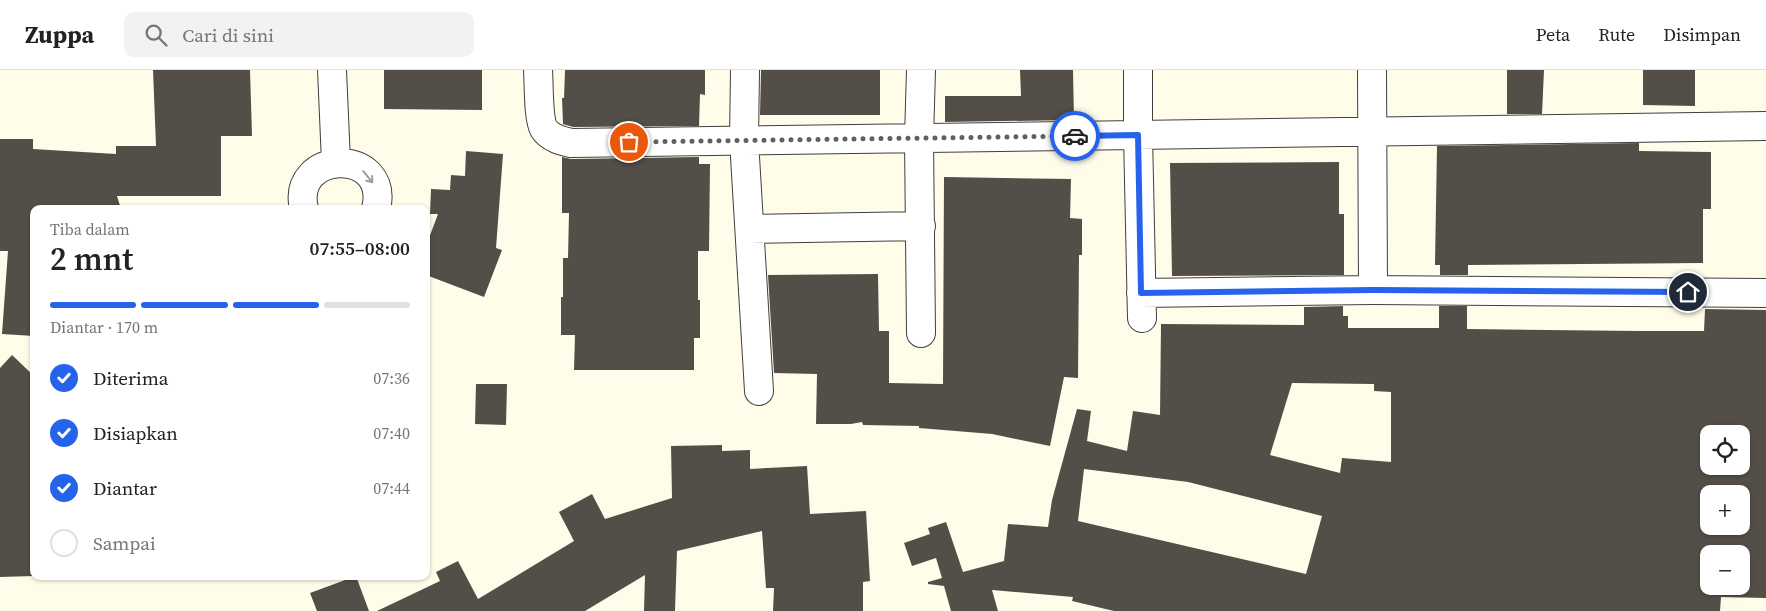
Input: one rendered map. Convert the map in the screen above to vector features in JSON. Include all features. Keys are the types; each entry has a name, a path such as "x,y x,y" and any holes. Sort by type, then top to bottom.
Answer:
{"street":[{"path":"332,70 336,162"},
{"path":"538,70 541,120 544,129 551,136 561,141 572,143 1766,126"},
{"path":"746,70 744,140 759,391"},
{"path":"920,333 919,138 921,70"},
{"path":"1138,70 1142,305 1374,290 1766,293"},
{"path":"1372,70 1374,290"},
{"path":"304,205 303,195 306,184 313,174 323,166 336,162 348,163 360,168 370,176 376,187 377,205"},
{"path":"750,229 920,226"}],"building":[{"path":"153,70 250,70 252,136 221,136 221,196 117,196 120,205 30,205 30,336 2,334 8,251 0,251 0,139 33,139 33,149 116,154 116,146 156,146"},
{"path":"384,70 482,70 482,110 384,109"},
{"path":"565,70 705,70 705,95 700,94 699,126 573,127 563,124 562,98 564,98"},
{"path":"761,70 880,70 880,115 760,115"},
{"path":"1020,70 1073,70 1074,120 945,122 945,96 1021,96"},
{"path":"1507,70 1544,70 1542,114 1507,114"},
{"path":"1643,70 1695,70 1695,106 1643,105"},
{"path":"1639,143 1639,151 1711,152 1711,209 1703,209 1703,263 1468,265 1468,275 1440,275 1440,265 1435,265 1437,146"},
{"path":"466,151 503,154 496,248 502,250 484,297 430,277 430,235 438,214 430,214 431,189 450,190 451,175 465,176"},
{"path":"562,157 571,159 699,157 699,164 710,164 709,251 698,251 700,338 694,338 694,370 574,370 575,335 561,335 563,258 568,258 569,213 562,213"},
{"path":"1339,162 1339,214 1344,214 1344,275 1172,276 1170,163"},
{"path":"944,177 1071,179 1070,218 1082,219 1082,255 1079,255 1078,378 1064,377 1050,446 992,434 919,428 919,426 863,425 862,422 851,424 816,424 817,374 774,373 768,275 878,274 879,331 889,331 889,383 943,384"},
{"path":"1343,306 1343,316 1348,316 1348,328 1439,328 1439,306 1467,306 1467,329 1704,331 1705,309 1766,310 1766,598 1721,597 1720,611 1114,611 1072,601 1073,597 992,590 998,611 951,611 944,586 928,584 928,582 942,578 936,558 912,566 904,543 930,534 928,528 946,522 963,572 1004,561 1008,524 1048,527 1052,500 1077,409 1091,411 1087,441 1127,451 1133,411 1160,415 1161,324 1304,325 1304,307","holes":["1292,383 1374,384 1374,391 1391,392 1391,462 1342,458 1340,473 1270,455","1084,469 1188,482 1322,516 1306,574 1078,521"]},
{"path":"12,355 30,372 30,576 0,577 0,368"},
{"path":"476,384 507,384 506,425 475,424"},
{"path":"722,445 722,451 750,450 750,469 807,466 810,514 866,511 870,581 863,582 863,611 773,611 774,588 766,588 762,531 677,551 675,611 644,611 645,575 585,611 377,611 440,581 436,572 458,561 478,599 574,541 559,512 592,494 605,519 672,498 671,446"},
{"path":"345,580 357,580 369,611 317,611 310,593"}],"way so far":[{"path":"629,142 1075,136"}],"route":[{"path":"1075,136 1138,135 1141,293 1374,290 1688,292"}]}
